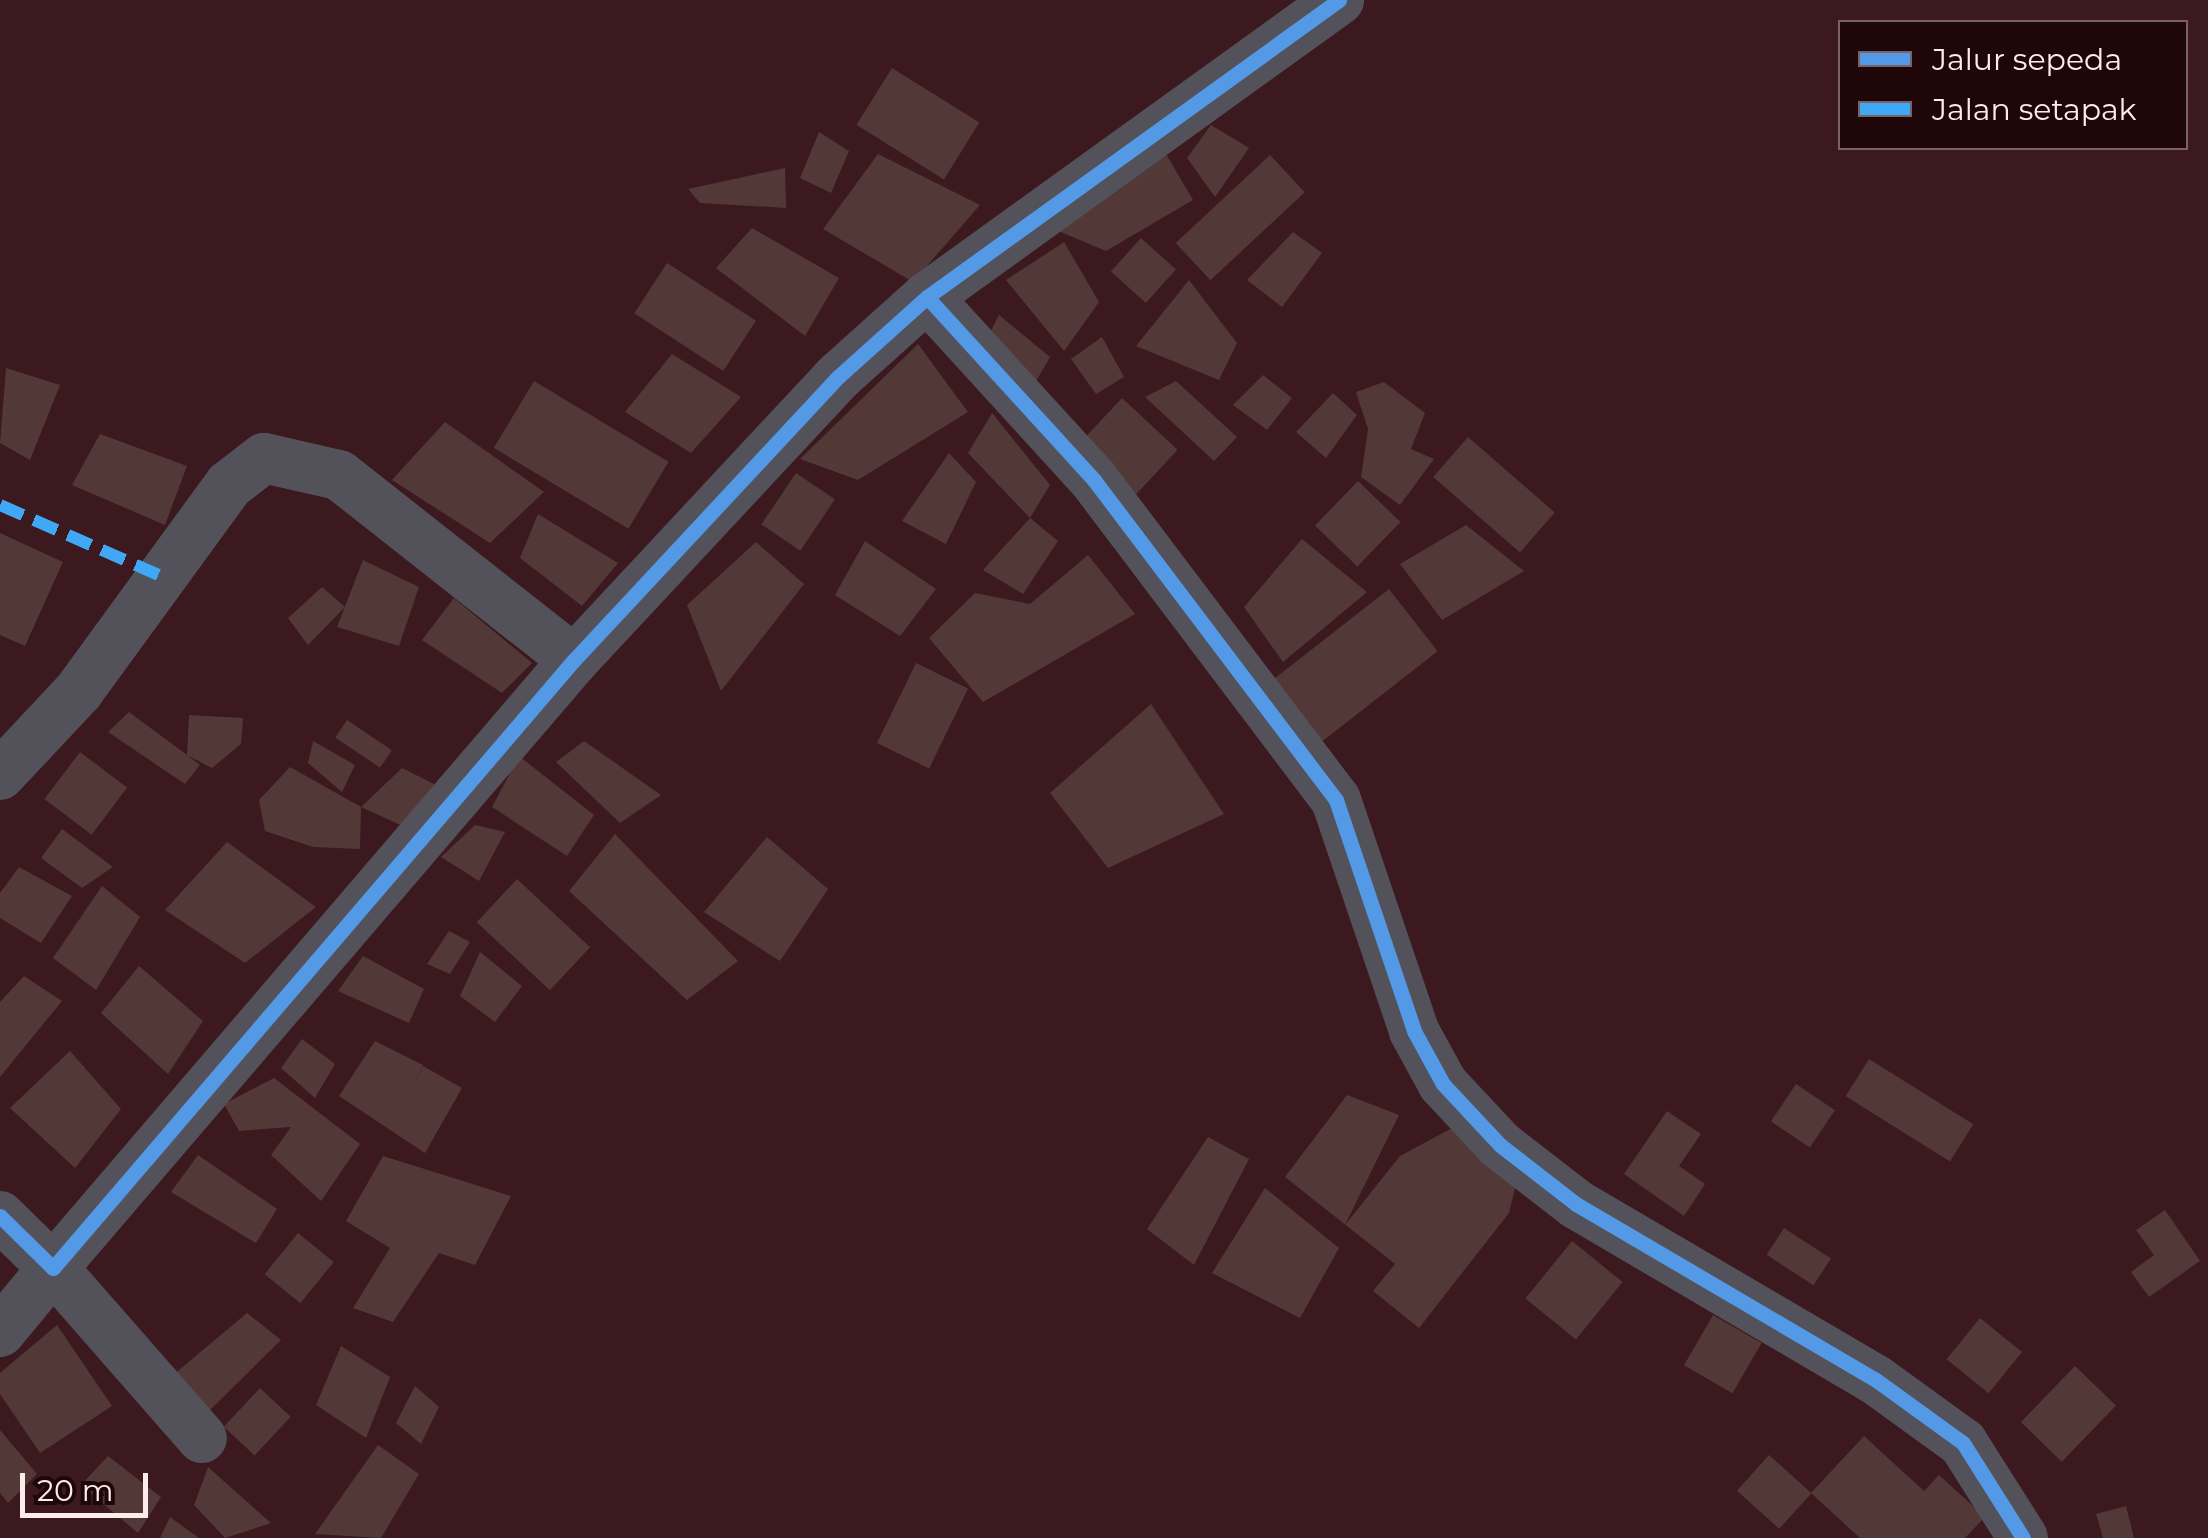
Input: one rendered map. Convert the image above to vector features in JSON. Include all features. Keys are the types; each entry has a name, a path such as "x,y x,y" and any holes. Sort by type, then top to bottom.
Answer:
{"street":[{"path":"0,1332 574,660 839,376 927,297 1339,0"},
{"path":"927,297 1094,480 1336,800 1414,1030 1443,1084 1576,1204 1876,1380 1963,1444 2023,1538"},
{"path":"0,775 78,692 229,485 264,458 339,475 574,660"},
{"path":"0,1216 53,1268 202,1438"}],"building":[{"path":"892,68 979,123 944,179 856,125"},
{"path":"1211,125 1249,148 1215,197 1187,158"},
{"path":"819,132 849,151 831,193 800,178"},
{"path":"878,154 980,205 913,282 823,229"},
{"path":"1166,154 1193,200 1106,251 1056,230"},
{"path":"1270,155 1305,192 1210,280 1176,243"},
{"path":"785,168 786,208 700,203 688,189"},
{"path":"752,228 839,278 805,336 716,268"},
{"path":"1293,232 1322,253 1282,307 1247,280"},
{"path":"1141,238 1176,269 1146,303 1111,271"},
{"path":"1064,242 1099,302 1064,351 1006,280"},
{"path":"667,263 756,321 723,371 634,313"},
{"path":"1189,280 1237,343 1219,380 1136,346"},
{"path":"999,315 1050,357 1034,385 985,342"},
{"path":"1102,337 1124,377 1096,394 1071,359"},
{"path":"918,344 968,412 858,480 800,459"},
{"path":"672,354 741,397 691,453 625,412"},
{"path":"6,368 60,385 30,460 0,443"},
{"path":"1263,375 1292,398 1267,430 1233,405"},
{"path":"534,381 669,462 628,529 494,448"},
{"path":"1176,381 1237,437 1214,461 1145,397"},
{"path":"1384,382 1425,413 1411,449 1434,459 1400,505 1361,477 1368,429 1356,392"},
{"path":"1333,393 1357,415 1326,458 1296,432"},
{"path":"1122,398 1178,450 1134,497 1078,445"},
{"path":"992,413 1050,485 1030,518 968,453"},
{"path":"445,422 544,492 490,543 392,480"},
{"path":"100,434 187,466 165,525 72,485"},
{"path":"1468,437 1555,512 1520,552 1433,477"},
{"path":"949,453 976,482 946,544 902,521"},
{"path":"796,473 835,499 800,551 761,524"},
{"path":"1358,481 1400,522 1357,567 1315,526"},
{"path":"538,514 618,563 582,606 520,558"},
{"path":"1030,518 1058,541 1023,594 983,570"},
{"path":"1466,525 1524,571 1442,620 1400,564"},
{"path":"0,533 63,562 25,646 0,635"},
{"path":"1302,539 1367,592 1283,662 1244,607"},
{"path":"865,541 936,589 900,636 835,595"},
{"path":"756,542 804,584 721,691 687,605"},
{"path":"1088,555 1135,614 983,702 929,638 975,593 1030,604"},
{"path":"363,560 419,587 399,646 337,627"},
{"path":"322,587 345,607 308,645 288,618"},
{"path":"1389,589 1438,651 1316,746 1268,684"},
{"path":"454,598 532,663 502,693 422,640"},
{"path":"916,663 968,688 929,768 877,743"},
{"path":"1151,704 1224,814 1108,868 1050,793"},
{"path":"129,712 200,765 185,784 108,732"},
{"path":"189,715 243,718 241,744 212,768 187,755"},
{"path":"347,720 392,750 380,768 335,737"},
{"path":"313,741 355,765 342,792 308,763"},
{"path":"584,741 661,795 620,823 556,762"},
{"path":"80,752 127,788 92,835 44,799"},
{"path":"519,756 594,815 567,856 492,807"},
{"path":"290,767 361,807 360,849 313,847 265,831 259,800"},
{"path":"402,768 436,785 407,828 361,807"},
{"path":"475,825 505,832 479,881 441,857"},
{"path":"62,829 113,867 82,888 41,858"},
{"path":"615,834 738,961 687,1000 569,891"},
{"path":"767,837 828,889 780,961 704,912"},
{"path":"227,842 316,907 245,963 165,910"},
{"path":"19,867 72,896 41,943 0,918 0,893"},
{"path":"517,879 590,947 550,990 477,922"},
{"path":"102,886 140,917 96,990 53,958"},
{"path":"449,931 470,942 450,974 427,964"},
{"path":"480,952 522,986 495,1022 460,996"},
{"path":"363,956 424,989 409,1023 338,991"},
{"path":"139,966 203,1021 168,1074 101,1013"},
{"path":"24,976 62,1001 0,1077 0,1002"},
{"path":"302,1039 335,1064 315,1098 281,1068"},
{"path":"375,1041 423,1065 415,1082 423,1066 462,1088 425,1153 339,1096"},
{"path":"70,1051 121,1109 75,1168 10,1108"},
{"path":"1869,1059 1973,1124 1950,1161 1846,1096"},
{"path":"274,1078 360,1144 321,1201 271,1155 291,1127 239,1131 224,1104"},
{"path":"1796,1084 1835,1110 1810,1148 1771,1121"},
{"path":"1347,1095 1399,1115 1345,1225 1285,1177"},
{"path":"1667,1111 1701,1134 1679,1166 1705,1184 1684,1216 1624,1174"},
{"path":"1465,1121 1518,1176 1509,1213 1419,1328 1373,1291 1395,1264 1345,1225 1400,1156"},
{"path":"1208,1137 1249,1159 1194,1265 1147,1229"},
{"path":"198,1155 277,1209 256,1243 171,1192"},
{"path":"383,1156 511,1196 475,1265 439,1253 393,1322 353,1308 390,1248 346,1221"},
{"path":"1265,1188 1339,1248 1300,1318 1212,1273"},
{"path":"2165,1210 2200,1261 2149,1297 2131,1272 2154,1255 2136,1230"},
{"path":"1784,1228 1831,1258 1814,1285 1767,1255"},
{"path":"298,1233 334,1262 300,1303 265,1274"},
{"path":"1572,1241 1623,1282 1576,1339 1525,1299"},
{"path":"247,1313 281,1340 210,1410 173,1375"},
{"path":"1713,1315 1761,1343 1732,1393 1684,1365"},
{"path":"1980,1318 2022,1352 1989,1393 1947,1359"},
{"path":"57,1325 112,1406 40,1453 0,1394 0,1373"},
{"path":"341,1346 390,1377 366,1438 316,1405"},
{"path":"2075,1366 2116,1406 2062,1462 2021,1422"},
{"path":"415,1386 439,1407 421,1444 396,1423"},
{"path":"260,1388 291,1417 255,1455 224,1427"},
{"path":"0,1430 37,1474 8,1503 0,1493"},
{"path":"1864,1436 1924,1491 1939,1475 1985,1517 1965,1538 1860,1538 1811,1493"},
{"path":"378,1445 419,1474 381,1538 315,1534"},
{"path":"1769,1455 1811,1493 1779,1529 1737,1491"},
{"path":"108,1456 161,1497 138,1533 81,1485"},
{"path":"208,1467 271,1523 225,1538 194,1505"},
{"path":"2126,1506 2134,1538 2103,1538 2096,1514"},
{"path":"170,1517 199,1538 160,1538"}],"marked path":[{"path":"0,505 159,575"}],"cycle path":[{"path":"0,1216 53,1268 574,660 839,376 927,297 1339,0"},
{"path":"927,297 1094,480 1336,800 1414,1031 1443,1084 1500,1145 1576,1204 1876,1380 1963,1443 2023,1538"}]}
